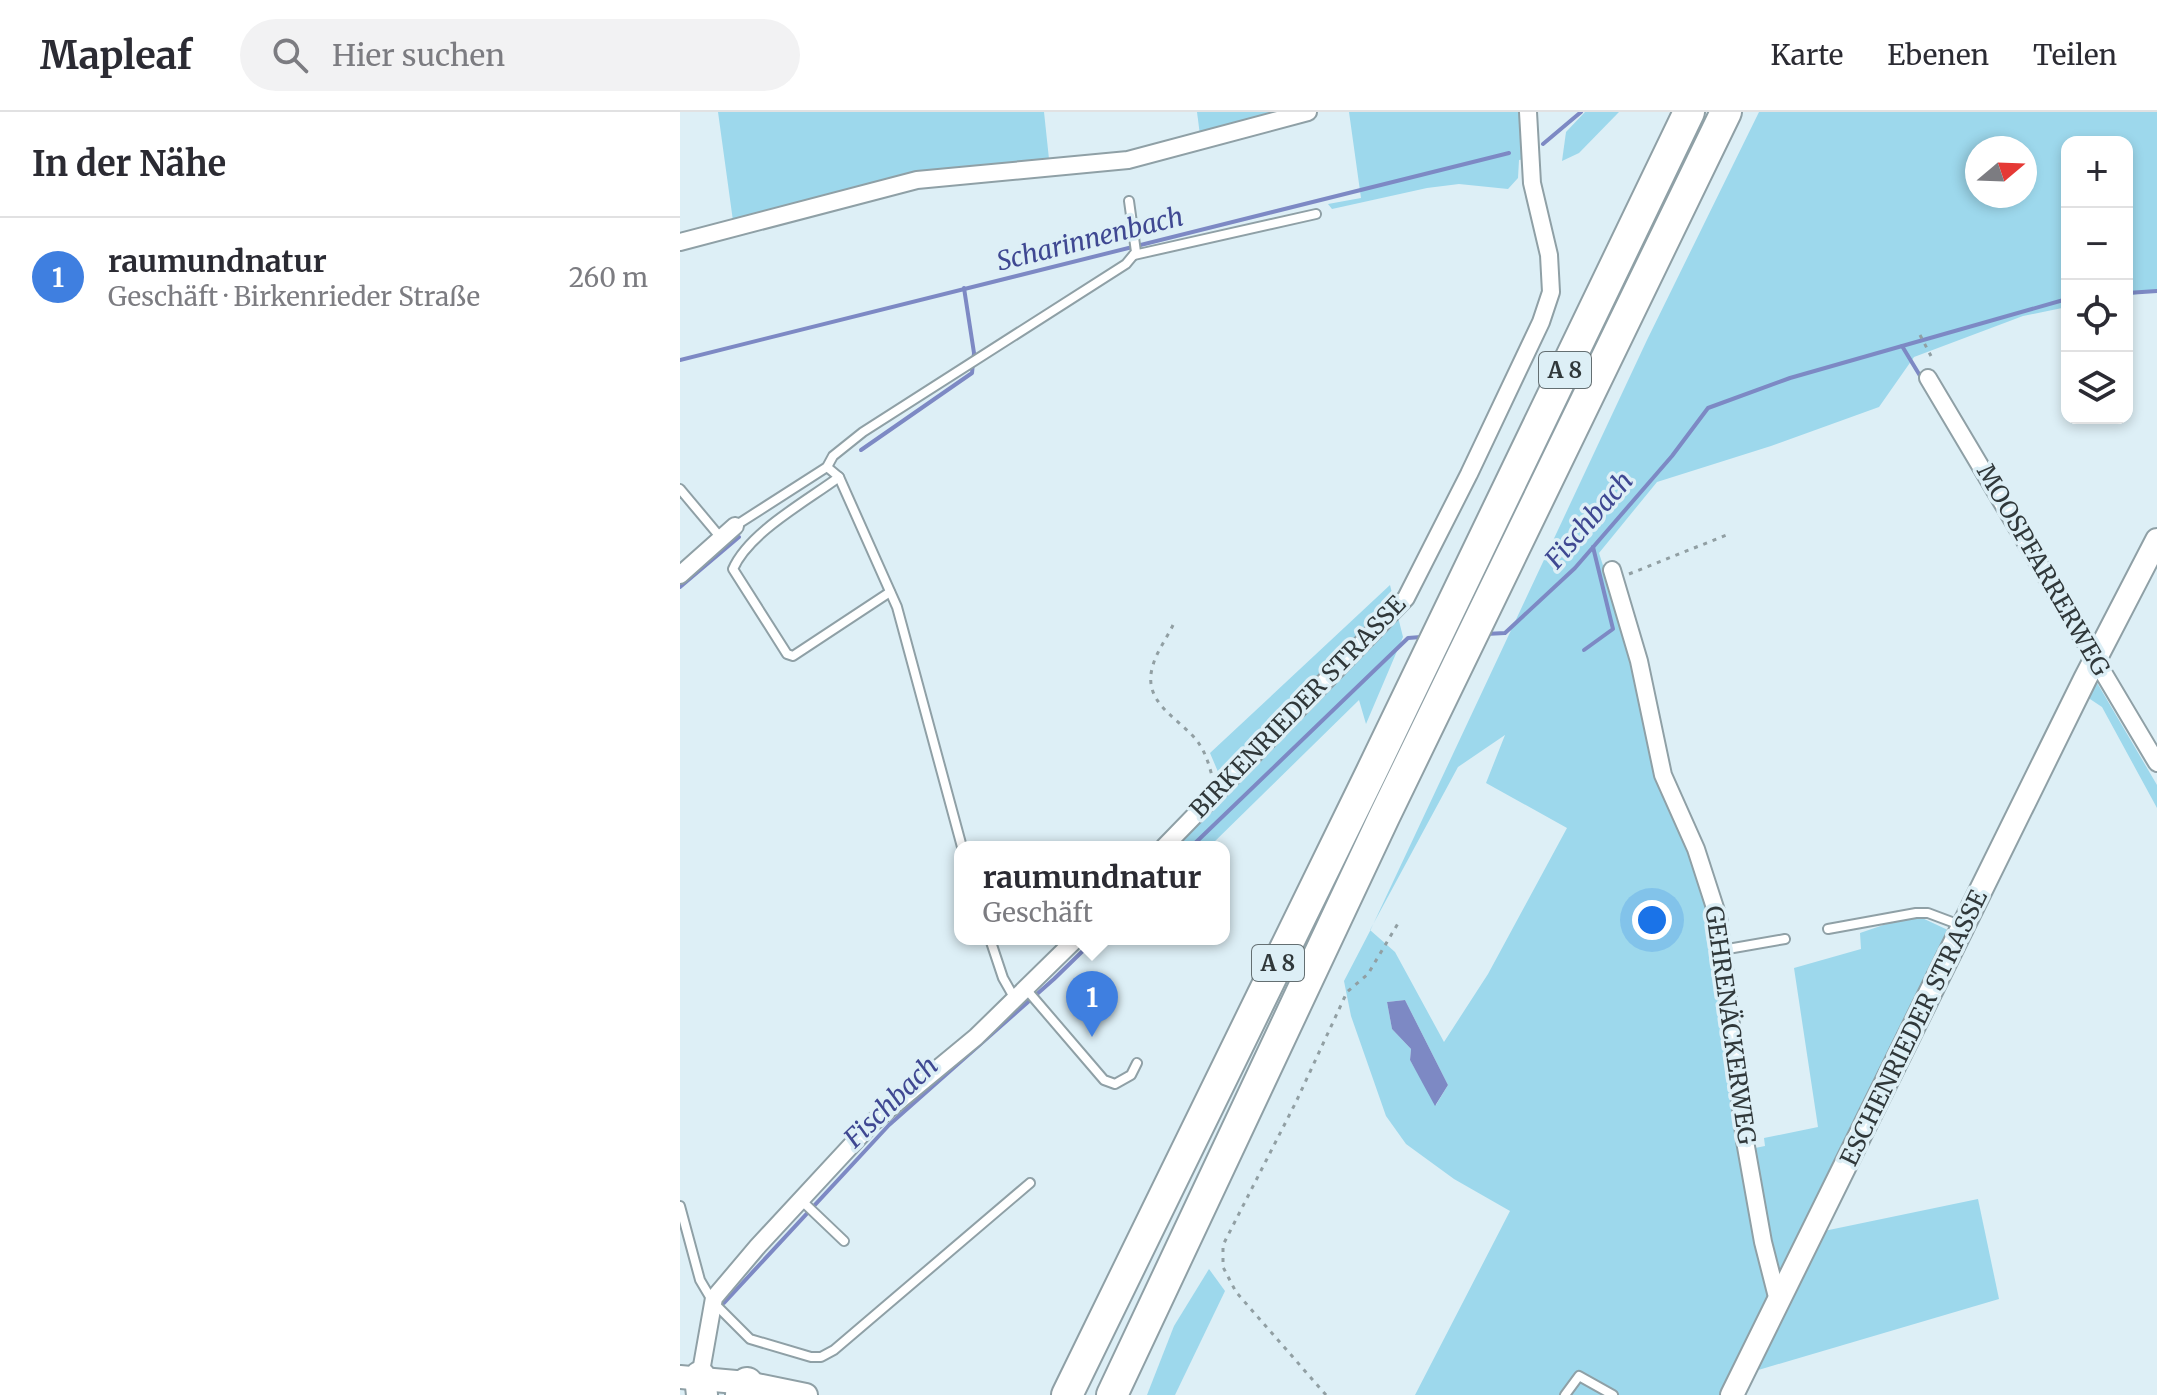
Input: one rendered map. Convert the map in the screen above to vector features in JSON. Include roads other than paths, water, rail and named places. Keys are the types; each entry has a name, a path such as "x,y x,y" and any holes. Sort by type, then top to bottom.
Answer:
{"highway":[{"name":"A 8","path":"1067,1395 1689,112"},
{"name":"A 8","path":"1112,1395 1473,634 1726,112"}],"street":[{"path":"680,242 917,180 1128,160 1308,112"},
{"name":"BIRKENRIEDER STRASSE","path":"1170,841 1406,598 1541,322 1551,292 1549,255 1532,183 1528,112"},
{"name":"MOOSPFARRERWEG","path":"1928,378 2157,763"},
{"path":"680,575 735,526"},
{"name":"ESCHENRIEDER STRASSE","path":"1732,1395 2095,660 2155,552"},
{"name":"GEHRENÄCKERWEG","path":"1613,575 1639,661 1663,775 1712,892 1718,917 1745,1141 1763,1242 1776,1293 1781,1298"},
{"path":"806,1395 694,1383 713,1302 758,1246 872,1123 976,1037 1070,945"}],"lane":[{"path":"735,526 827,467 833,456 863,432 1126,264 1135,253 1136,236 1129,201"},
{"path":"1135,253 1316,214"},
{"path":"827,467 839,477 897,607 960,841"},
{"path":"839,477 757,537 739,555 733,569 787,654 793,656 890,592"},
{"path":"680,489 721,538"},
{"path":"1828,929 1916,913 1928,913 1964,926"},
{"path":"1722,950 1785,939"},
{"path":"992,945 1003,978 1040,1005 1104,1080 1115,1084 1131,1075 1137,1063"},
{"path":"680,1206 700,1280 713,1302 750,1339 811,1357 829,1354 1030,1183"},
{"path":"802,1201 844,1241"},
{"path":"1565,1395 1579,1376 1613,1395"}],"waterway":[{"name":"Scharinnenbach","path":"1543,144 1581,112"},
{"name":"Scharinnenbach","path":"680,360 1509,153"},
{"path":"861,450 972,373 974,353 964,288"},
{"name":"Fischbach","path":"2133,293 2157,291"},
{"name":"Fischbach","path":"1486,634 1505,633 1575,568 1672,456 1708,408 1790,378 2061,301"},
{"path":"1902,346 1922,379"},
{"path":"680,587 739,537"},
{"path":"1584,650 1613,629 1593,547"},
{"name":"Fischbach","path":"1197,841 1408,638 1421,637"},
{"name":"Fischbach","path":"724,1303 889,1125 1089,945"}],"place":[{"name":"raumundnatur","path":"1092,1037"}]}
